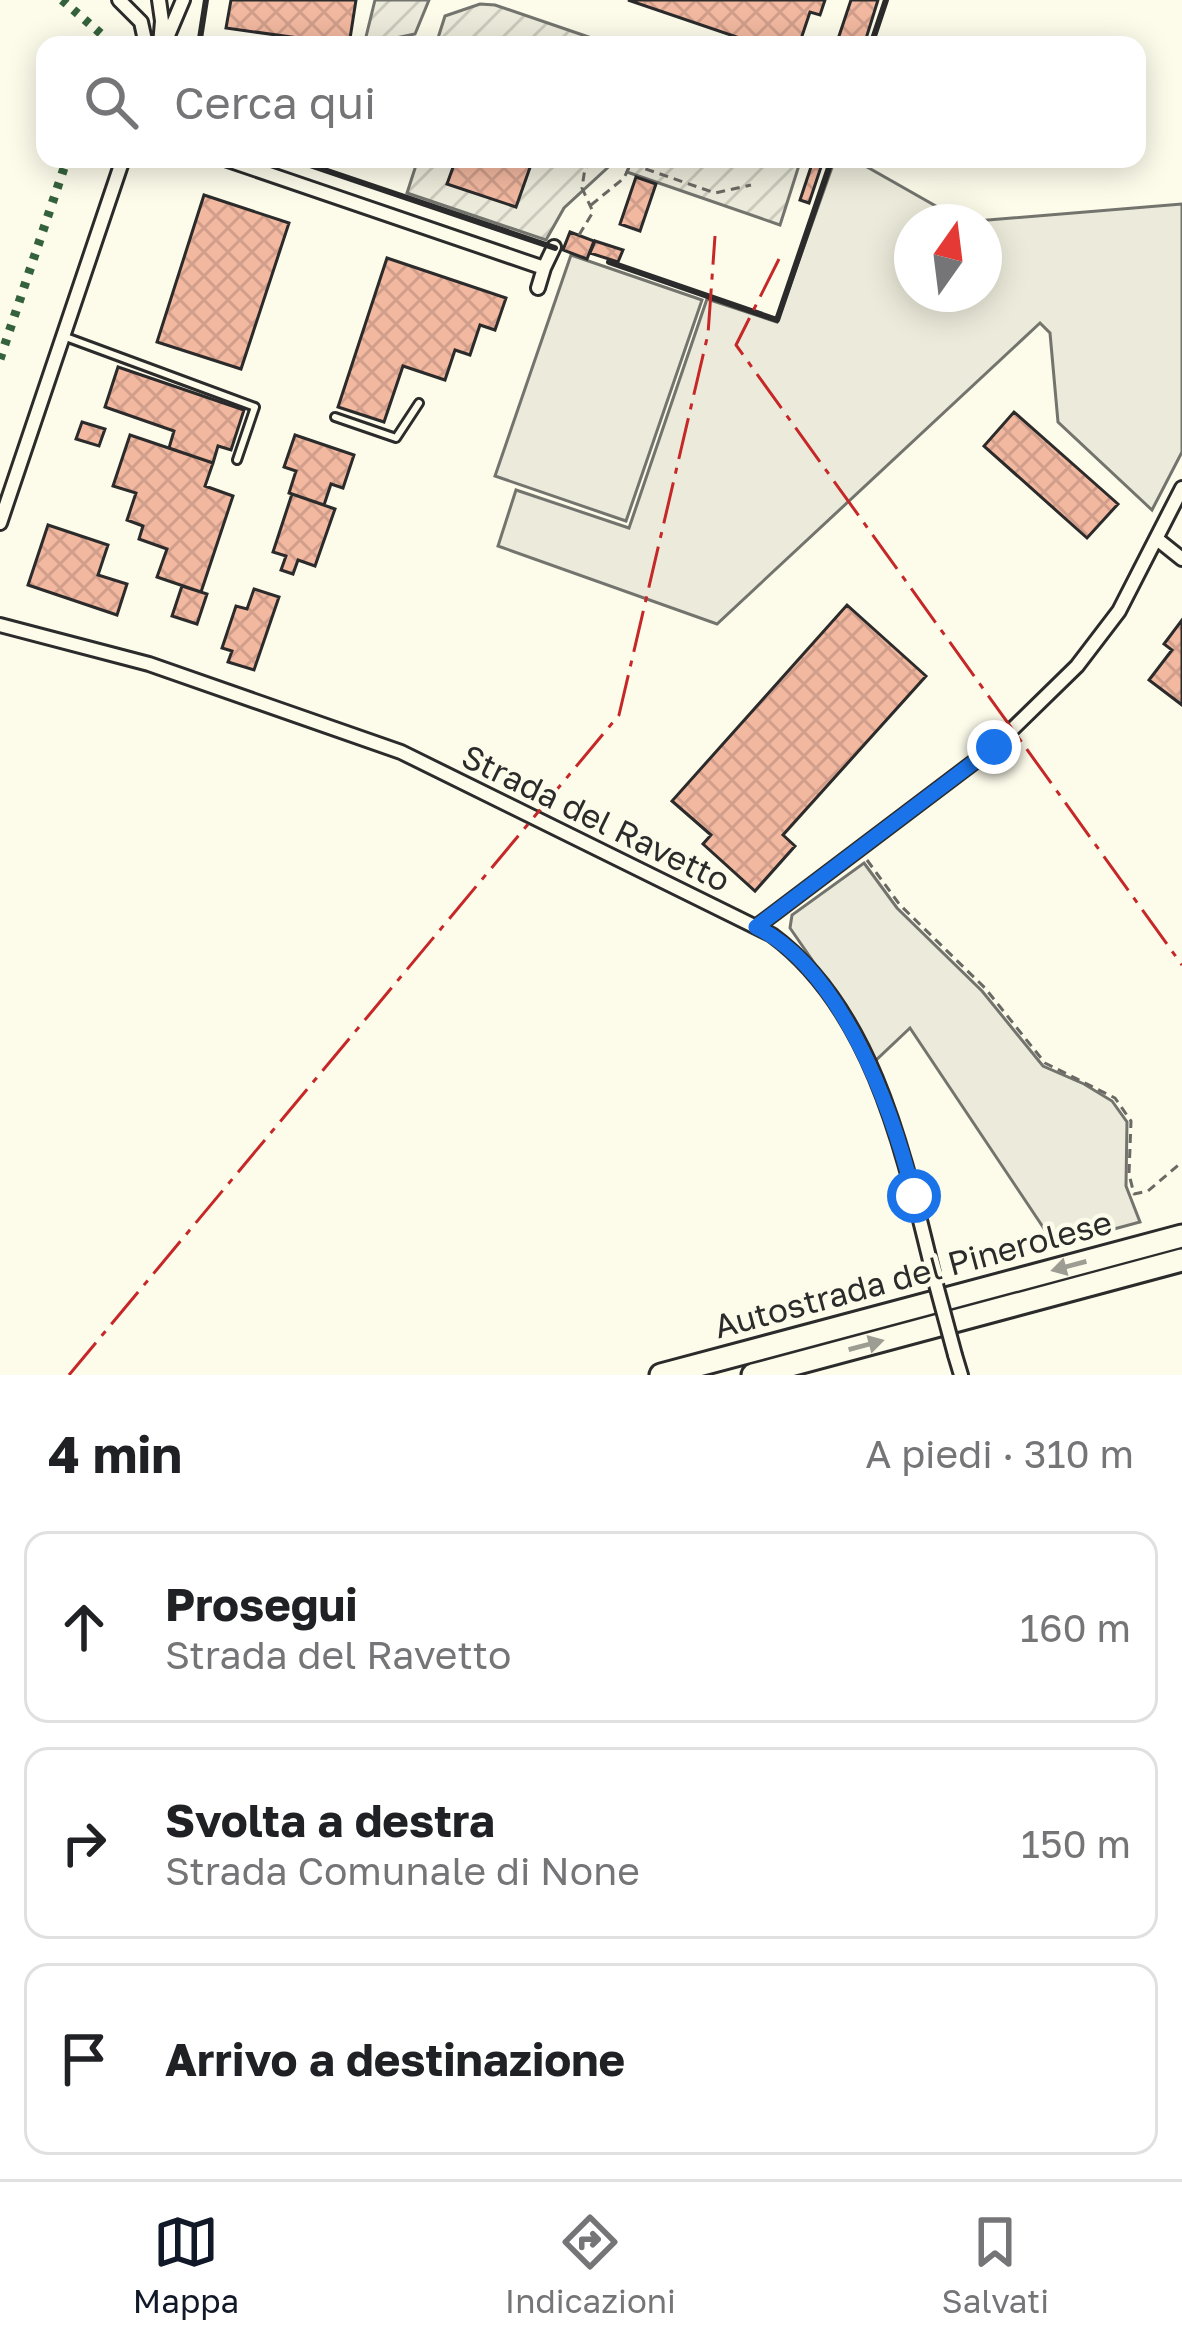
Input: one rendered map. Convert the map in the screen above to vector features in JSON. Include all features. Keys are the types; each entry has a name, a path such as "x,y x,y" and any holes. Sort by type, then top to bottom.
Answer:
{"highway":[{"name":"Autostrada del Pinerolese","path":"661,1375 1182,1236"},
{"name":"Autostrada del Pinerolese","path":"753,1375 1182,1260"}],"street":[{"path":"119,0 141,22 144,36"},
{"path":"159,0 162,36"},
{"path":"166,36 183,0"},
{"path":"0,523 119,168"},
{"path":"251,168 544,268"},
{"path":"538,288 554,247"},
{"path":"756,927 994,747 1077,666 1119,611 1182,488"},
{"path":"1157,539 1182,559"},
{"name":"Strada del Ravetto","path":"0,625 149,664 401,752 756,927 797,956 863,1051 904,1156 961,1375"}],"lane":[{"path":"63,336 254,406 237,460"},
{"path":"335,417 396,438 419,403"}],"path":[{"path":"579,236 593,212 582,188 585,168"},
{"path":"590,205 624,178 629,168"},
{"path":"648,168 715,194 751,185"},
{"path":"859,849 900,905 986,988 1046,1063 1115,1098 1130,1121 1129,1174 1135,1194 1148,1191 1182,1162"}],"shaded area":[{"path":"375,0 429,0 415,34 366,36"},
{"path":"480,4 495,5 586,36 439,36 445,16"},
{"path":"415,168 607,168 564,208 546,240 407,193"},
{"path":"629,168 798,168 780,225 627,172"},
{"path":"832,168 869,168 932,204 894,204 894,312 1002,312 1002,219 1182,204 1182,452 1152,510 1058,422 1050,333 1040,323 717,624 498,546 516,490 629,528 707,299 777,322"},
{"path":"571,255 702,300 626,521 495,476"},
{"path":"864,863 897,908 982,991 1043,1066 1112,1101 1127,1122 1126,1186 1140,1222 1055,1245 910,1028 875,1061 790,928 792,915"}],"building":[{"path":"231,0 356,0 350,36 284,36 226,28"},
{"path":"628,0 825,0 820,15 810,12 802,36 734,36"},
{"path":"851,0 878,0 867,36 839,36"},
{"path":"453,168 530,168 516,207 447,184"},
{"path":"811,168 821,168 809,203 800,200"},
{"path":"636,177 656,184 640,231 620,224"},
{"path":"204,195 289,223 241,369 157,342"},
{"path":"570,232 594,241 587,259 563,250"},
{"path":"595,241 623,250 618,262 590,253"},
{"path":"387,258 506,298 495,330 480,325 470,355 455,350 445,380 403,366 384,422 338,407"},
{"path":"118,367 244,410 231,450 218,446 213,463 169,448 174,431 105,407"},
{"path":"1014,412 1118,504 1087,538 984,446"},
{"path":"82,422 105,429 99,446 76,439"},
{"path":"130,435 213,463 205,486 233,496 201,592 157,577 167,549 139,539 143,526 127,520 136,493 113,486"},
{"path":"295,435 354,455 343,488 331,484 324,505 289,493 296,471 284,467"},
{"path":"292,494 335,509 315,566 298,560 293,574 281,570 286,556 273,552"},
{"path":"48,525 108,545 98,575 127,584 117,615 28,585"},
{"path":"182,586 207,594 197,624 172,616"},
{"path":"254,589 279,597 254,670 228,662 232,651 222,648 236,606 247,609"},
{"path":"847,605 926,676 783,835 795,846 755,891 703,844 711,835 672,801"},
{"path":"1182,620 1182,705 1149,680 1172,650 1164,644"}],"hedge":[{"path":"62,0 104,36"},
{"path":"0,359 64,168"}],"wall":[{"path":"200,36 206,0"},
{"path":"874,36 886,0"},
{"path":"319,168 555,248"},
{"path":"609,262 777,320 829,168"}],"power":[{"path":"69,1375 619,715 708,334 715,236"},
{"path":"779,259 736,345 1182,965"}],"route":[{"path":"914,1196 886,1104 863,1051 797,956 756,927 994,747"}]}
